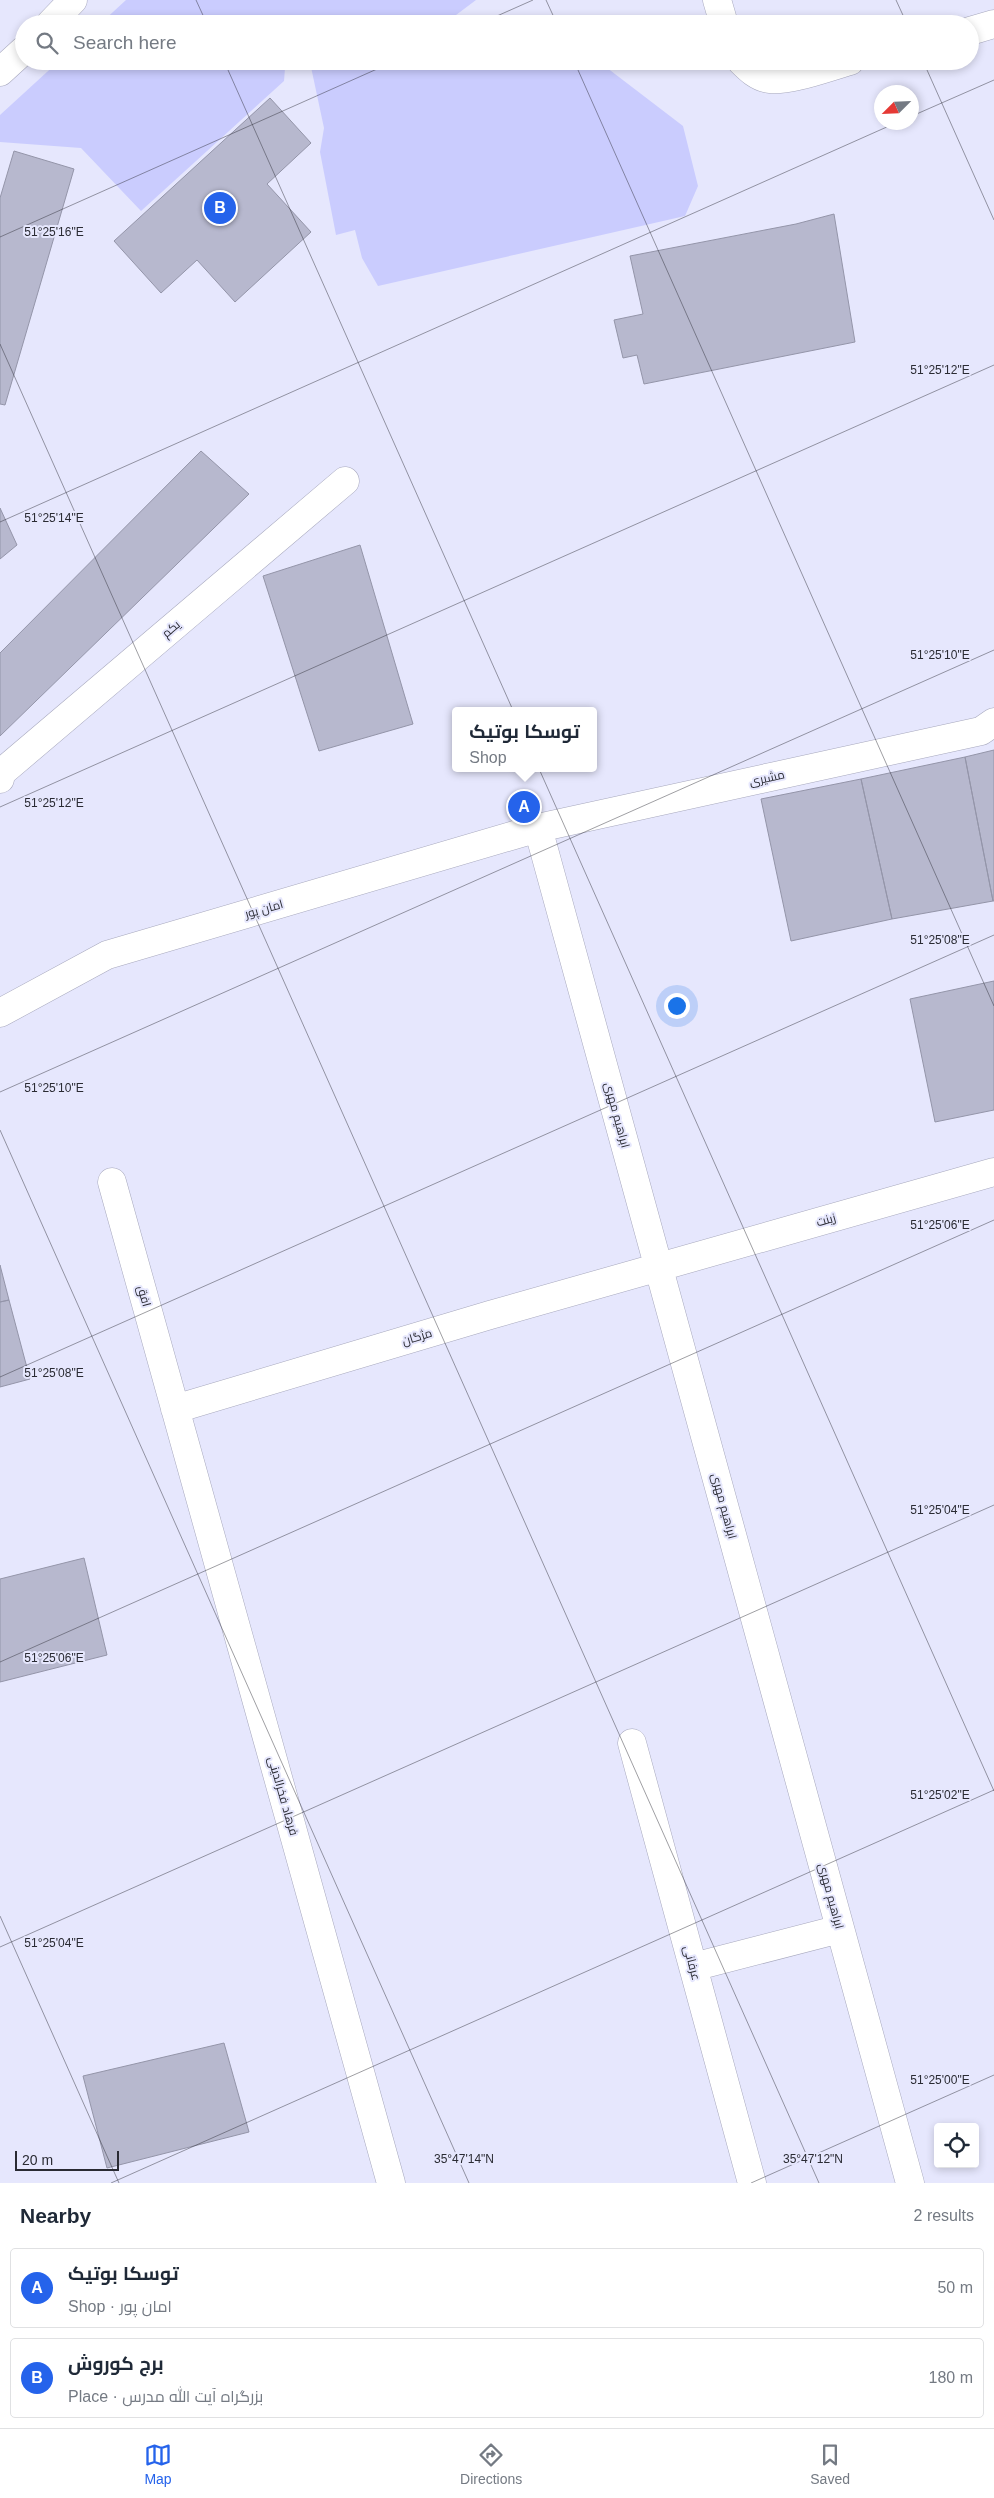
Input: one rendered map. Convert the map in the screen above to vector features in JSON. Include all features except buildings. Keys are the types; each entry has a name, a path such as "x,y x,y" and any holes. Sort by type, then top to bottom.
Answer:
{"main road":[{"path":"58,15 72,0"},
{"path":"717,0 721,15"},
{"path":"979,28 994,24"},
{"path":"0,72 15,58"},
{"path":"750,70 769,79 784,78 815,70"},
{"name":"یکم","path":"0,779 1,773 344,481"},
{"name":"مشیری","path":"538,828 981,731 994,722"},
{"name":"امان پور","path":"0,1013 106,955 538,828"},
{"name":"ابراهیم مهری","path":"538,828 910,2183"},
{"name":"زینت","path":"659,1267 994,1172"},
{"name":"افق","path":"112,1182 176,1410"},
{"name":"مژگان","path":"176,1410 490,1315 659,1267"},
{"name":"فرهاد فخرالدینی","path":"176,1410 391,2183"},
{"name":"عرفانی","path":"632,1743 752,2183"},
{"path":"693,1968 840,1929"}],"shaded area":[{"path":"126,0 476,0 456,15 110,15"},
{"path":"49,70 285,70 284,81 141,211 81,148 0,142 0,115"},
{"path":"312,70 610,70 683,126 698,186 685,216 378,286 362,258 355,230 336,235 320,152 324,128"}],"place":[{"name":"برج کوروش","path":"220,208"},
{"name":"توسکا بوتیک","path":"524,807"}]}
